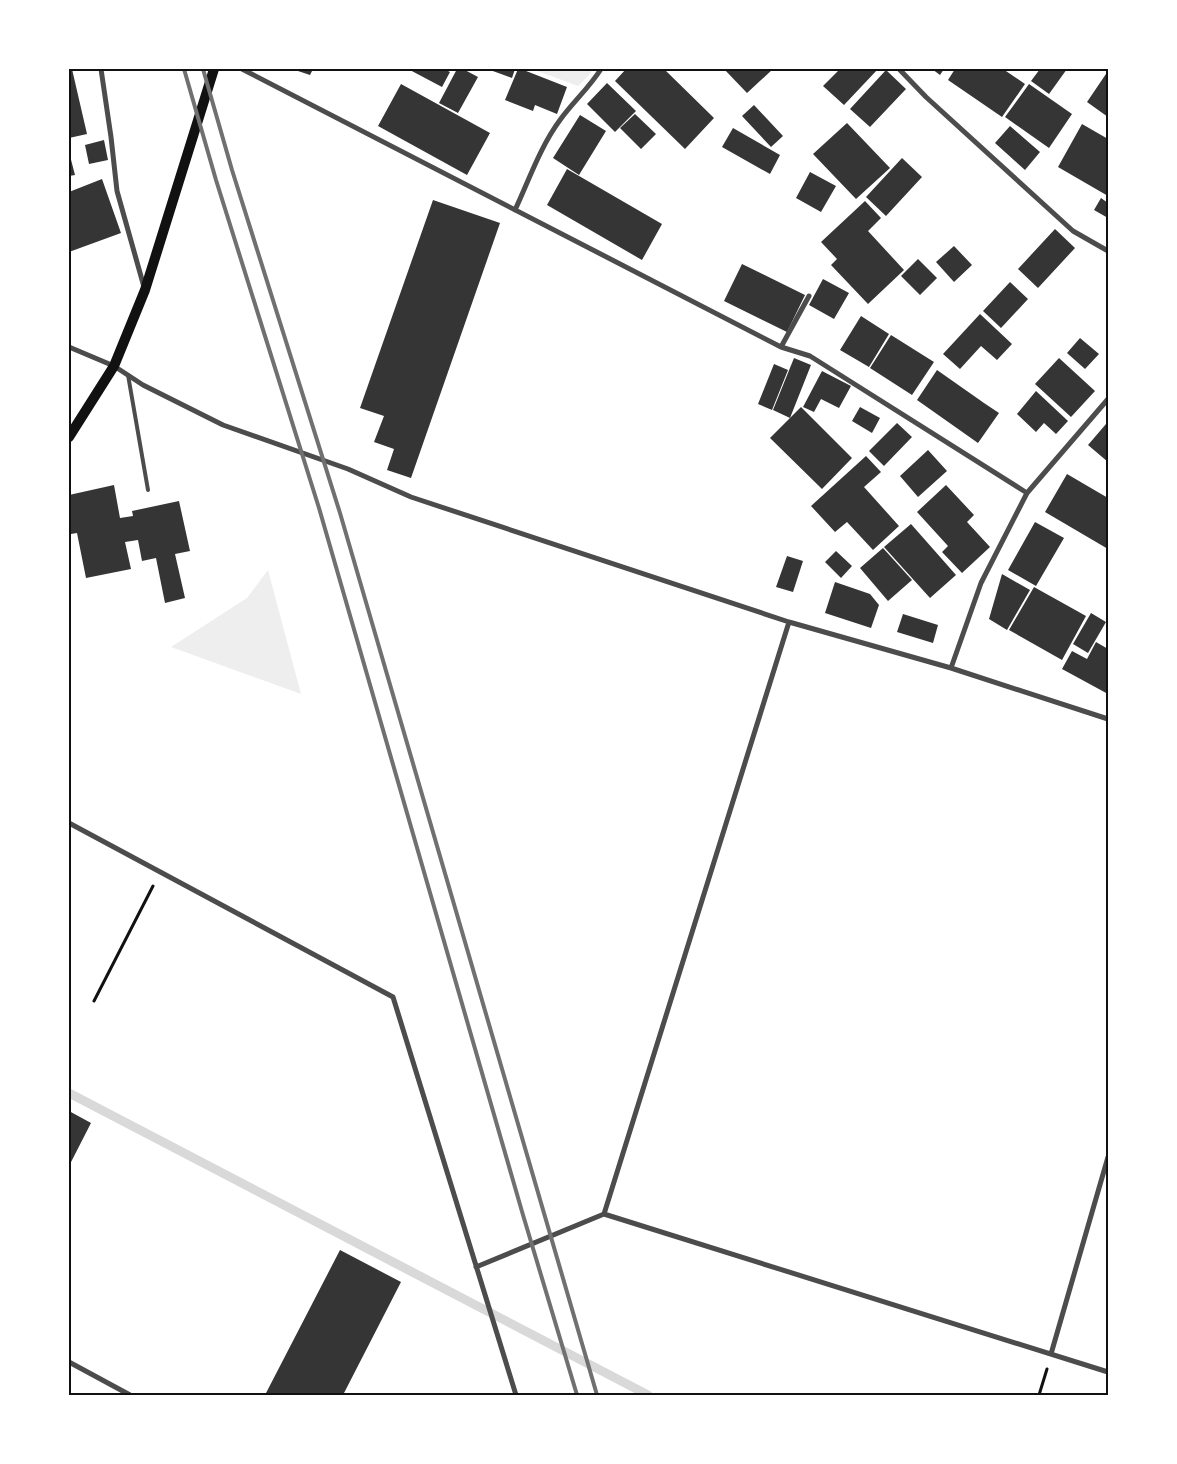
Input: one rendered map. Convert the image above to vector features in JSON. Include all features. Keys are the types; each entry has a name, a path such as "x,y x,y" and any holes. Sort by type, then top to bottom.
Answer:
{"main road":[{"path":"69,437 114,366 145,290 214,69"}],"street":[{"path":"101,69 117,191 145,290"},
{"path":"242,69 781,347 810,356 1027,493"},
{"path":"516,210 544,145 560,120 601,69"},
{"path":"899,69 926,97 1073,231 1108,250"},
{"path":"781,347 809,296"},
{"path":"69,347 114,366 143,386 223,425 348,468 411,497 789,622 951,668 1108,719"},
{"path":"951,668 981,583 1027,493 1108,399"},
{"path":"604,1214 789,622"},
{"path":"69,823 392,997 516,1395"},
{"path":"1051,1354 1108,1157"},
{"path":"476,1267 604,1214 1108,1372"},
{"path":"69,1362 128,1395"}],"lane":[{"path":"128,376 148,490"}],"path":[{"path":"94,1001 160,872"},
{"path":"1038,1395 1051,1354"}],"shaded area":[{"path":"532,69 593,69 578,86"},
{"path":"268,570 301,694 171,647 247,598"}],"building":[{"path":"69,69 72,69 87,134 69,138"},
{"path":"292,69 313,69 310,75"},
{"path":"408,69 444,69 450,72 442,87"},
{"path":"457,69 463,69 478,77 458,113 439,103"},
{"path":"491,69 515,69 512,78"},
{"path":"518,69 567,87 557,114 535,105 533,111 505,100"},
{"path":"626,69 664,69 714,118 685,149 615,81"},
{"path":"724,69 773,69 747,93"},
{"path":"840,69 878,69 844,105 823,86"},
{"path":"932,69 944,69 940,75"},
{"path":"955,69 1003,69 1025,84 1002,117 948,80"},
{"path":"1040,69 1067,69 1049,94 1031,81"},
{"path":"886,70 906,89 870,127 850,109"},
{"path":"1108,71 1108,117 1087,102"},
{"path":"607,83 636,111 615,132 587,104"},
{"path":"401,84 490,133 467,175 378,126"},
{"path":"1029,84 1072,114 1049,148 1005,117"},
{"path":"754,105 783,136 771,147 742,116"},
{"path":"635,114 656,134 641,149 620,128"},
{"path":"580,115 606,131 579,175 553,158"},
{"path":"847,123 890,168 856,199 813,154"},
{"path":"1082,124 1108,139 1108,196 1058,167"},
{"path":"1010,126 1040,152 1025,170 995,143"},
{"path":"733,128 780,155 770,174 722,147"},
{"path":"104,140 108,160 89,164 85,145"},
{"path":"69,152 75,175 69,176"},
{"path":"902,158 922,177 886,216 866,197"},
{"path":"567,169 662,224 642,260 547,205"},
{"path":"810,172 836,186 821,212 796,198"},
{"path":"102,179 121,233 69,252 69,192"},
{"path":"1101,198 1108,203 1108,218 1094,210"},
{"path":"433,200 500,223 411,478 387,470 394,449 374,442 384,416 360,408"},
{"path":"865,201 881,218 868,231 904,270 868,304 831,265 837,259 821,242"},
{"path":"1055,229 1075,248 1038,288 1018,269"},
{"path":"954,246 972,265 954,282 936,262"},
{"path":"918,259 937,278 920,295 901,276"},
{"path":"742,264 805,295 787,332 724,301"},
{"path":"823,279 849,293 834,319 809,305"},
{"path":"1010,282 1028,299 1001,328 983,311"},
{"path":"980,314 1012,344 997,360 981,346 960,369 943,354"},
{"path":"861,316 889,334 869,367 840,350"},
{"path":"891,335 934,362 912,395 870,368"},
{"path":"1080,338 1099,354 1085,369 1067,353"},
{"path":"794,358 811,365 790,418 773,410"},
{"path":"1059,358 1095,391 1071,417 1035,384"},
{"path":"774,364 788,370 772,410 758,404"},
{"path":"937,370 999,413 978,443 917,400"},
{"path":"822,371 851,386 839,408 821,399 814,412 803,407"},
{"path":"1036,391 1068,421 1056,434 1044,423 1036,432 1017,414"},
{"path":"801,407 852,458 822,489 770,438"},
{"path":"860,407 880,418 872,433 852,421"},
{"path":"897,423 912,437 884,466 869,451"},
{"path":"1106,424 1108,425 1108,462 1088,445"},
{"path":"928,450 947,471 918,497 900,476"},
{"path":"866,456 881,472 864,487 899,526 873,550 847,522 835,532 811,506"},
{"path":"1067,474 1108,498 1108,549 1045,512"},
{"path":"114,485 120,518 133,516 132,511 179,501 190,551 175,554 185,598 165,603 156,558 142,561 138,540 125,542 131,569 86,578 77,533 71,534 69,495"},
{"path":"946,485 974,515 967,522 990,547 962,573 942,552 948,546 917,512"},
{"path":"1035,522 1064,538 1036,586 1008,570"},
{"path":"911,524 956,575 930,598 884,547"},
{"path":"883,548 912,580 888,601 860,568"},
{"path":"836,551 852,566 841,578 825,562"},
{"path":"787,556 803,561 793,592 776,587"},
{"path":"1002,574 1030,590 1007,630 989,619"},
{"path":"835,582 870,594 879,605 871,628 825,613"},
{"path":"1034,587 1086,616 1062,660 1009,630"},
{"path":"1091,613 1106,622 1088,653 1073,644"},
{"path":"903,614 938,625 933,643 897,632"},
{"path":"1096,642 1108,649 1108,694 1062,669 1072,651 1087,659"},
{"path":"69,1111 91,1123 69,1166"},
{"path":"340,1250 401,1282 343,1395 265,1395"}],"waterway":[{"path":"69,1093 648,1395"}],"railway":[{"path":"184,69 216,180 319,508 523,1215 577,1395"},
{"path":"203,69 232,170 340,513 597,1395"}]}
